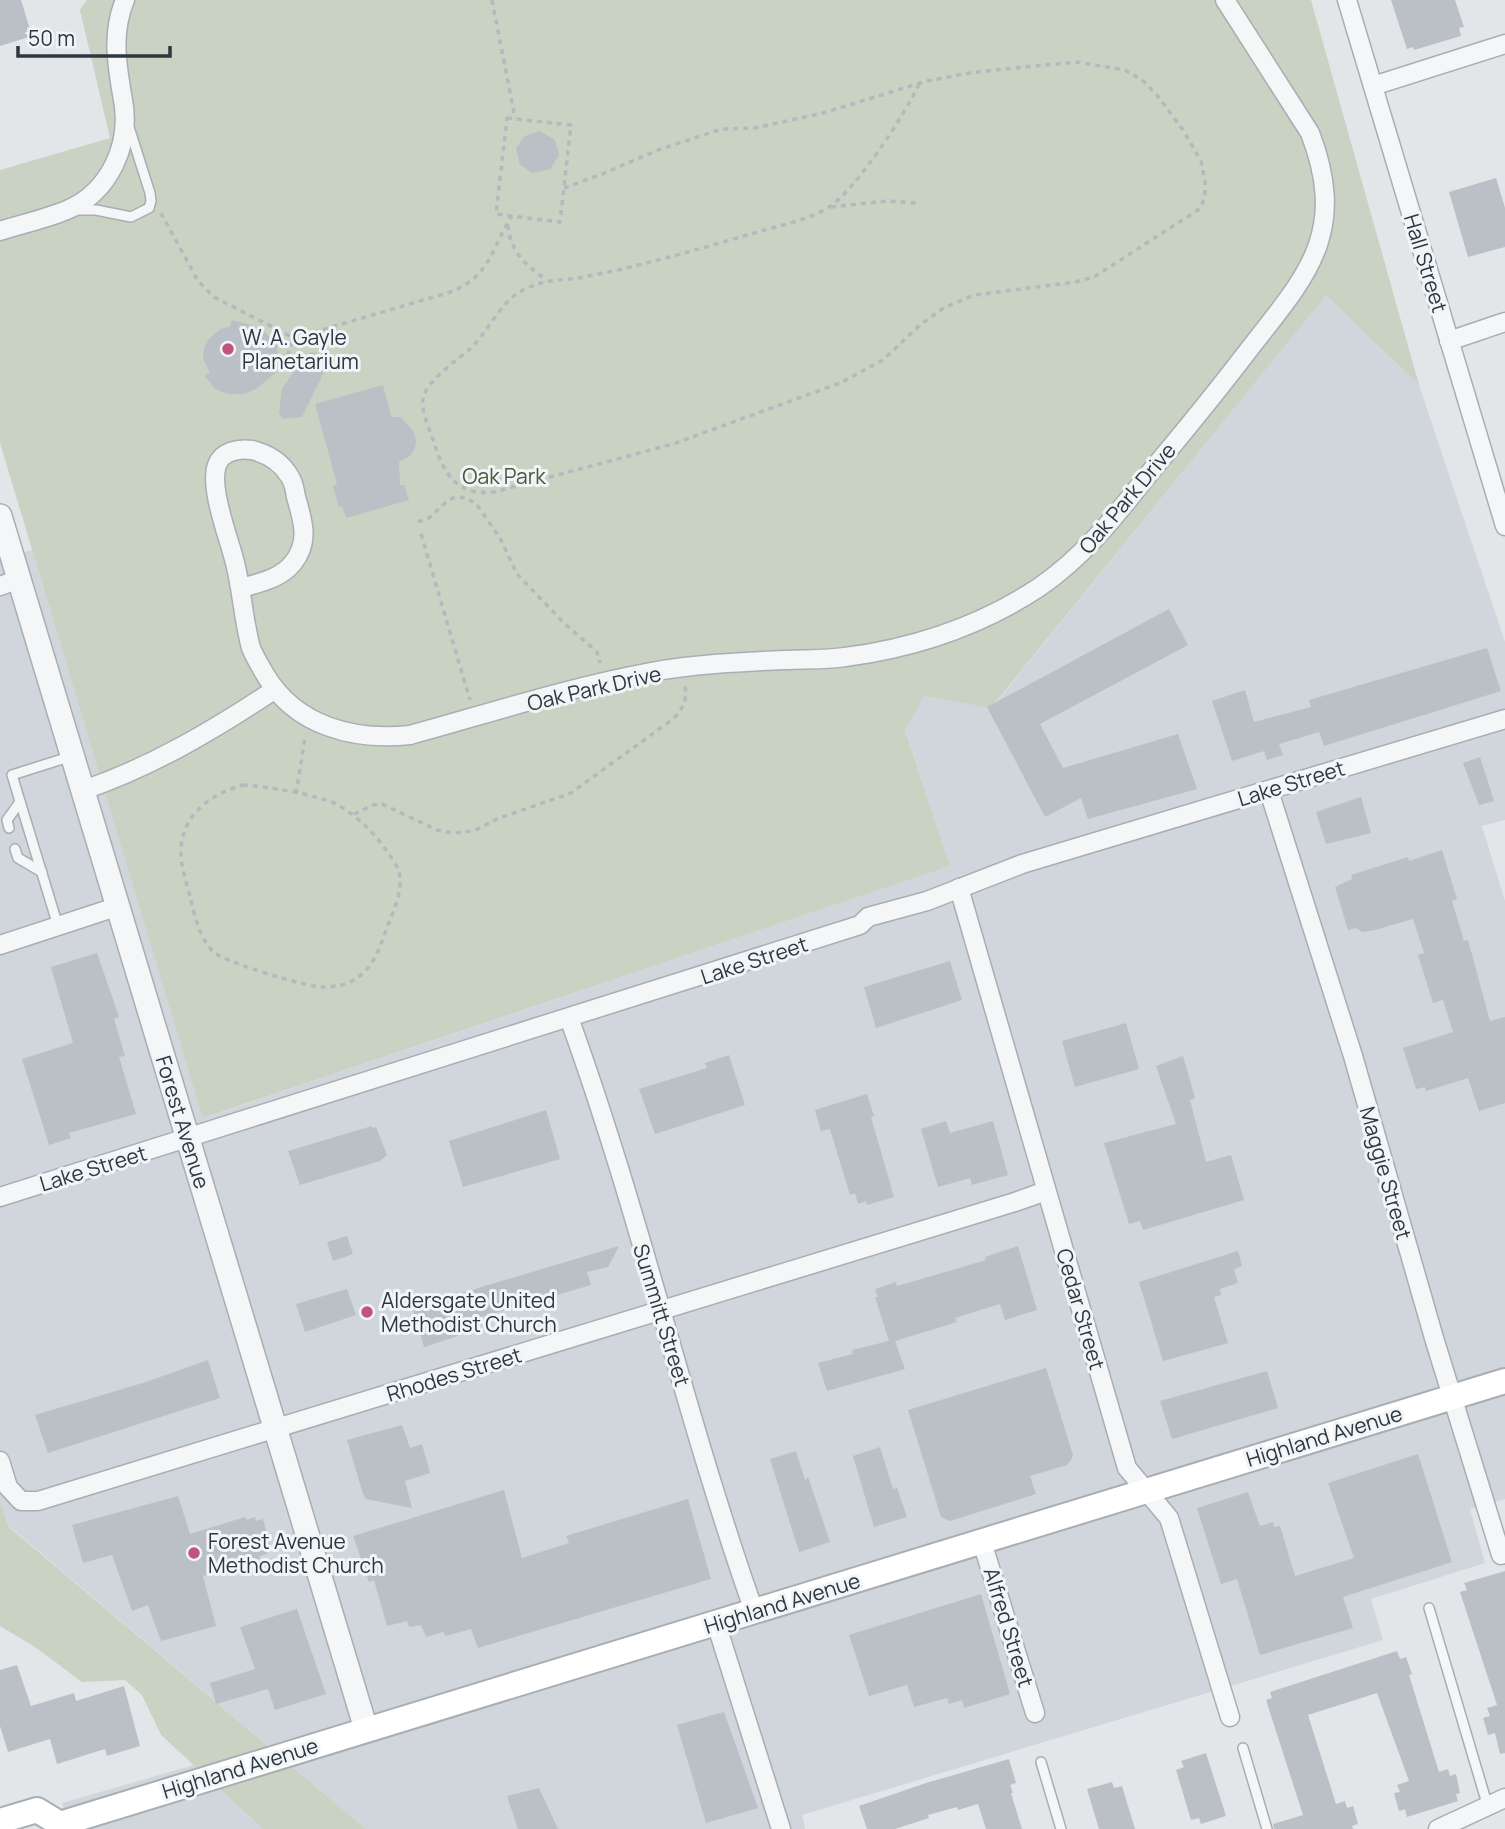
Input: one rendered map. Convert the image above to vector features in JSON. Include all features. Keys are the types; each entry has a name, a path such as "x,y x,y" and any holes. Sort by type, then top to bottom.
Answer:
{"main road":[{"name":"Highland Avenue","path":"0,1821 37,1810 59,1827 366,1729 1505,1381"}],"street":[{"path":"0,230 67,209 86,198 104,181 115,164 124,139 126,115 116,62 116,36 125,0"},
{"name":"Oak Park Drive","path":"242,588 282,574 294,562 302,548 305,535 290,477 274,459 246,449 230,451 221,456 216,467 215,485 242,588 255,658 274,690 290,707 308,719 354,734 392,737 410,735 604,683 683,668 724,663 844,657 913,645 961,629 1041,587 1077,557 1112,521 1303,278 1317,252 1325,196 1320,157 1310,133 1225,0"},
{"name":"Hall Street","path":"1348,0 1450,341 1501,496 1505,526"},
{"path":"1373,86 1505,44"},
{"path":"1450,341 1505,323"},
{"name":"Forest Avenue","path":"0,516 10,583 84,790 366,1729"},
{"path":"84,790 121,777 209,733 274,690"},
{"name":"Lake Street","path":"0,1197 860,925 868,917 927,901 1022,864 1505,719"},
{"name":"Maggie Street","path":"1269,791 1353,1056 1387,1180 1501,1555"},
{"name":"Cedar Street","path":"959,888 1127,1468 1169,1518 1175,1532 1230,1717"},
{"path":"0,944 119,906"},
{"name":"Summitt Street","path":"569,1018 661,1310 729,1541 754,1611"},
{"name":"Rhodes Street","path":"0,1461 8,1487 21,1501 37,1502 1046,1191"},
{"name":"Alfred Street","path":"982,1542 1035,1713"},
{"path":"716,1623 781,1829"},
{"path":"1438,1829 1505,1798"}],"lane":[{"path":"67,209 96,210 131,217 149,208 150,193 126,115"},
{"path":"58,927 12,775 73,755"},
{"path":"9,828 7,820 20,802"},
{"path":"15,849 18,858 42,872"},
{"path":"1429,1608 1488,1807"},
{"path":"1243,1748 1267,1829"},
{"path":"1041,1762 1061,1829"}],"path":[{"path":"492,0 514,118"},
{"path":"564,188 710,132 754,128 809,116 919,84 975,72 1077,62 1125,70 1143,80 1183,130 1201,161 1206,181 1202,205 1181,223 1094,277 1075,282 975,295 945,307 920,325 884,360 840,383 673,444 582,470 478,494 474,498 477,505 495,529 517,574 597,652 604,683"},
{"path":"829,207 855,182 909,104 919,84"},
{"path":"508,118 514,118 571,125 560,222 496,215 508,118"},
{"path":"150,193 189,267 214,298 294,338 468,285 485,268 512,216"},
{"path":"478,494 458,485 450,476 435,446 423,399 429,386 488,330 514,295 547,280 587,277 658,261 764,230 829,207 887,201 916,203"},
{"path":"508,222 513,249 521,260 547,280"},
{"path":"284,365 294,338"},
{"path":"456,497 459,493 458,485"},
{"path":"418,523 456,497 467,498 477,505"},
{"path":"421,534 475,717"},
{"path":"353,815 373,805 382,804 437,830 453,833 474,831 497,819 571,793 656,732 683,709 687,694 683,668"},
{"path":"296,794 308,719"},
{"path":"243,785 263,786 334,803 353,815 379,840 394,861 400,878 398,901 372,965 360,977 346,984 320,987 227,960 214,952 195,918 181,849 192,815 220,792 243,785"}],"shaded area":[{"path":"1326,294 1419,385 1505,642 1505,820 1482,826 1505,901 1505,1499 1470,1509 1485,1563 1371,1599 1383,1640 802,1815 805,1829 366,1829 9,1526 0,1501 0,559 32,550 204,1118 950,866 905,729 924,695 992,708"},
{"path":"194,1765 263,1829 70,1829 62,1803"}],"green space":[{"name":"Oak Park","path":"87,0 1311,0 1419,385 1326,295 991,708 924,696 905,730 950,866 203,1118 0,443 0,170 110,138 80,10"},
{"path":"0,1501 9,1527 366,1829 263,1829 161,1735 142,1695 125,1680 82,1682 35,1647 0,1626"}],"building":[{"path":"0,0 21,0 32,36 0,46"},
{"path":"1391,0 1455,0 1464,27 1459,28 1461,36 1414,50 1413,47 1407,49"},
{"path":"540,131 555,140 559,155 550,169 533,173 520,165 516,148 525,136"},
{"path":"1496,178 1505,208 1505,247 1468,257 1449,192"},
{"path":"232,320 255,326 265,332 277,346 279,370 256,389 244,394 227,394 214,388 205,376 210,372 203,359 208,340 220,329 230,327"},
{"path":"311,352 326,360 325,370 302,417 283,419 279,413 282,389 304,356"},
{"path":"383,385 392,417 401,417 413,431 416,440 410,456 399,462 400,485 404,485 409,500 346,518 342,506 339,507 333,486 337,484 315,404"},
{"path":"1169,609 1188,645 1040,724 1063,768 1178,734 1197,789 1088,819 1081,798 1045,817 987,707"},
{"path":"1487,648 1501,691 1324,746 1319,732 1279,744 1283,755 1267,760 1264,751 1232,761 1212,701 1245,690 1254,722 1311,707 1309,700"},
{"path":"1480,757 1494,801 1479,805 1463,763"},
{"path":"1361,797 1371,833 1326,844 1316,812"},
{"path":"1442,850 1457,899 1452,901 1464,941 1468,940 1490,1021 1505,1017 1505,1103 1479,1111 1468,1078 1426,1091 1425,1087 1416,1089 1403,1048 1453,1032 1443,1000 1433,1003 1418,955 1424,953 1413,919 1375,930 1348,930 1335,887 1352,879 1351,875 1408,857 1409,861"},
{"path":"97,953 119,1017 114,1019 125,1056 119,1057 136,1114 69,1133 71,1138 49,1145 22,1059 73,1043 51,967"},
{"path":"950,961 962,1000 876,1028 864,987"},
{"path":"1126,1023 1139,1069 1075,1087 1062,1041"},
{"path":"729,1055 745,1105 655,1134 639,1089 707,1068 705,1063"},
{"path":"1183,1056 1195,1098 1190,1100 1206,1162 1231,1155 1244,1200 1143,1230 1140,1221 1129,1224 1104,1143 1176,1124 1156,1066"},
{"path":"867,1094 894,1197 867,1205 866,1201 858,1204 855,1193 850,1195 830,1129 821,1131 815,1110"},
{"path":"546,1110 560,1159 463,1187 449,1141"},
{"path":"946,1121 950,1133 993,1121 1008,1175 972,1185 970,1178 938,1187 921,1129"},
{"path":"376,1127 387,1155 380,1161 300,1185 288,1151"},
{"path":"347,1236 353,1254 333,1261 327,1242"},
{"path":"619,1246 608,1267 587,1272 591,1285 454,1325 458,1336 424,1347 413,1310"},
{"path":"1018,1246 1037,1310 1005,1320 1000,1304 955,1318 957,1322 895,1341 905,1369 827,1391 818,1363 853,1354 852,1350 889,1341 875,1289 896,1282 897,1286 986,1260 985,1257"},
{"path":"1238,1251 1242,1266 1234,1269 1238,1283 1220,1289 1221,1295 1214,1297 1228,1343 1163,1361 1139,1282"},
{"path":"347,1289 356,1315 305,1332 296,1304"},
{"path":"208,1360 220,1398 48,1453 35,1415 146,1382"},
{"path":"1046,1368 1073,1455 1071,1460 1067,1465 1030,1476 1036,1494 950,1521 941,1517 908,1410"},
{"path":"1267,1371 1278,1408 1172,1439 1160,1401"},
{"path":"402,1425 410,1448 422,1444 430,1473 405,1481 412,1508 366,1499 347,1440"},
{"path":"880,1447 893,1489 897,1488 907,1517 874,1527 853,1456"},
{"path":"796,1451 805,1480 808,1477 830,1542 799,1552 770,1459"},
{"path":"1418,1454 1452,1562 1343,1597 1353,1628 1260,1655 1237,1579 1221,1584 1197,1508 1248,1492 1260,1526 1273,1522 1274,1527 1280,1526 1295,1576 1354,1558 1328,1483"},
{"path":"504,1490 522,1558 569,1543 566,1536 688,1499 711,1579 478,1648 471,1629 446,1636 443,1632 426,1637 421,1625 409,1627 407,1621 387,1626 374,1580 369,1582 353,1536"},
{"path":"178,1496 190,1534 245,1517 247,1520 255,1517 256,1521 263,1519 271,1549 266,1550 267,1554 259,1556 260,1559 203,1576 216,1626 161,1641 148,1605 132,1611 112,1555 83,1563 72,1525"},
{"path":"1505,1571 1505,1753 1500,1754 1495,1733 1488,1735 1483,1718 1490,1716 1487,1708 1497,1705 1460,1592 1467,1590 1464,1583"},
{"path":"981,1594 1010,1694 964,1708 962,1700 949,1704 947,1698 914,1707 907,1685 869,1696 849,1635"},
{"path":"297,1609 326,1694 275,1710 268,1689 216,1704 210,1683 255,1669 240,1627"},
{"path":"1397,1651 1400,1659 1406,1657 1412,1674 1409,1675 1439,1772 1448,1769 1450,1776 1456,1774 1460,1793 1456,1794 1458,1801 1407,1817 1405,1809 1399,1811 1394,1793 1400,1792 1397,1785 1409,1781 1377,1693 1308,1715 1336,1804 1345,1801 1347,1808 1353,1806 1358,1824 1352,1826 1353,1829 1274,1829 1273,1824 1303,1815 1266,1700 1272,1698 1270,1692"},
{"path":"17,1665 31,1706 74,1693 76,1701 124,1686 140,1746 107,1756 105,1749 57,1764 50,1739 8,1752 0,1726 0,1670"},
{"path":"724,1712 758,1808 706,1823 677,1725"},
{"path":"1206,1753 1226,1816 1201,1824 1199,1818 1191,1820 1176,1770 1184,1767 1181,1761"},
{"path":"1009,1759 1016,1783 1010,1785 1011,1793 1022,1829 986,1829 978,1804 928,1815 929,1818 895,1829 867,1829 859,1806"},
{"path":"1112,1782 1114,1788 1122,1786 1135,1829 1099,1829 1087,1789"},
{"path":"539,1788 558,1829 518,1829 507,1796"}],"place":[{"name":"W. A. Gayle Planetarium","path":"228,349"},
{"name":"Aldersgate United Methodist Church","path":"367,1312"},
{"name":"Forest Avenue Methodist Church","path":"194,1553"}]}
